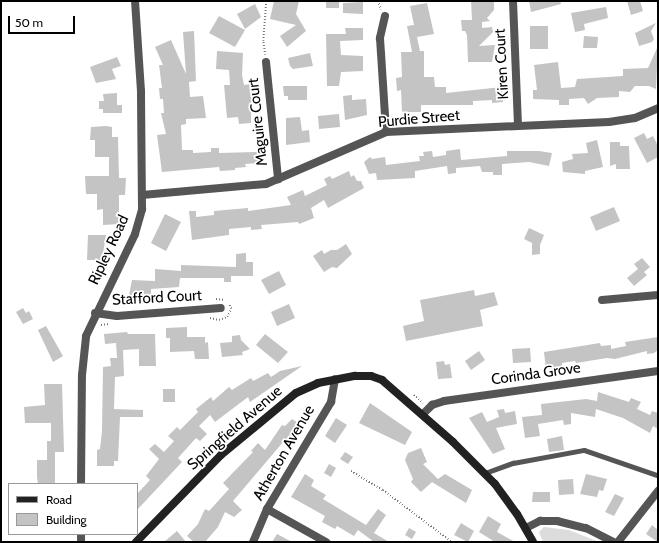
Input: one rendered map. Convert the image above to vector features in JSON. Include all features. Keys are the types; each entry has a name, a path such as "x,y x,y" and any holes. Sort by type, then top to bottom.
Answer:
{"street":[{"name":"Ripley Road","path":"81,483 83,351 89,326 135,234 142,213 141,84 135,1"},
{"name":"Kiren Court","path":"513,1 518,126"},
{"path":"385,16 380,38 386,132"},
{"name":"Maguire Court","path":"266,62 278,179"},
{"name":"Purdie Street","path":"142,195 256,186 278,179 386,132 625,120 646,115 658,108"},
{"path":"602,300 658,295"},
{"name":"Stafford Court","path":"95,313 117,316 221,308"},
{"name":"Corinda Grove","path":"423,414 429,408 444,401 658,371"},
{"name":"Springfield Avenue","path":"136,542 221,455 296,394 318,383 355,376 376,378 423,414 485,473 526,528 534,542"},
{"name":"Atherton Avenue","path":"253,542 267,509 331,402 335,379"},
{"path":"618,542 658,491"},
{"path":"267,509 326,542"},
{"path":"526,528 540,521 557,521 586,528 614,542"}],"lane":[{"path":"485,473 513,463 584,450 657,474"}],"path":[{"path":"266,1 263,40 266,62"},
{"path":"410,393 429,408"},
{"path":"351,471 383,490 452,542"}],"shaded area":[{"path":"544,527 569,530 599,542 543,542 539,532"}],"building":[{"path":"274,1 299,1 296,14 306,31 287,47 280,36 296,25 270,19"},
{"path":"326,1 339,1 339,8 326,8"},
{"path":"471,1 494,1 494,10 487,18 490,21 482,22 482,28 492,27 493,32 479,46 495,45 492,62 468,62 467,35 465,31 462,31 461,20 472,20"},
{"path":"529,1 560,1 561,4 531,12"},
{"path":"627,1 640,1 643,11 631,15"},
{"path":"363,2 363,14 343,13 343,3"},
{"path":"427,3 434,34 417,37 420,51 424,51 424,77 434,77 435,87 446,87 446,93 502,87 503,102 492,103 492,100 473,101 473,105 421,105 421,112 402,112 401,90 397,91 396,78 402,77 401,52 412,52 407,26 414,25 410,6"},
{"path":"255,4 261,17 245,29 237,14"},
{"path":"606,7 608,18 584,24 585,30 575,32 571,13"},
{"path":"219,16 245,30 235,47 209,33"},
{"path":"656,23 651,31 654,39 652,42 639,46 635,33"},
{"path":"530,26 548,26 548,49 530,49"},
{"path":"345,28 363,28 363,40 340,41 341,55 363,56 363,71 341,72 339,86 327,86 326,34 346,34"},
{"path":"194,31 196,81 189,82 190,97 203,96 206,118 186,119 186,124 181,125 182,150 193,150 193,153 211,152 211,148 219,148 219,153 257,152 258,163 245,164 246,167 235,168 235,170 220,171 219,167 162,172 157,135 166,134 161,113 164,113 163,99 160,99 159,88 162,88 159,65 163,65 155,47 171,40 186,74 183,32"},
{"path":"584,36 598,37 597,48 583,48"},
{"path":"658,46 656,89 649,86 635,86 630,92 619,91 619,97 597,98 588,104 584,98 569,99 569,105 559,105 559,100 533,99 533,90 537,90 534,65 558,62 561,88 575,87 577,79 623,76 623,69 648,68"},
{"path":"217,51 243,53 242,75 244,85 251,84 251,123 239,124 238,117 227,118 224,85 230,85 229,70 216,69"},
{"path":"310,53 313,66 293,69 290,66 288,58"},
{"path":"117,57 121,66 112,69 116,79 96,83 90,67"},
{"path":"283,86 307,86 307,100 288,100 288,96 284,96"},
{"path":"117,93 117,105 122,105 122,113 103,113 103,109 99,109 99,101 104,101 103,94"},
{"path":"352,95 352,100 366,99 367,115 345,120 343,96"},
{"path":"339,114 340,127 319,129 318,116"},
{"path":"300,117 302,131 309,130 310,142 286,145 286,118"},
{"path":"91,127 112,127 112,137 118,137 119,178 126,178 125,195 119,195 119,224 103,225 103,209 97,210 97,194 86,194 85,176 109,176 109,157 95,157 95,140 90,140"},
{"path":"644,133 647,139 653,136 658,146 658,157 647,163 634,138"},
{"path":"597,140 603,167 585,171 585,174 563,172 562,162 573,159 572,154 588,153 586,143"},
{"path":"610,142 620,142 620,146 629,146 630,169 616,169 616,164 610,166"},
{"path":"460,149 461,160 507,156 507,151 539,151 552,153 549,166 529,162 502,164 502,175 493,175 493,172 482,172 480,166 456,168 456,173 448,174 447,166 415,171 415,178 377,180 376,173 369,174 364,162 370,157 372,159 385,157 386,165 420,161 419,156 424,156 423,152 432,151 433,157 446,155 446,151"},
{"path":"349,171 351,177 354,175 357,181 361,181 364,188 328,208 324,200 311,208 314,218 299,224 298,222 261,225 262,229 251,230 251,227 229,229 229,235 192,240 189,211 196,211 196,217 214,215 214,211 248,208 248,211 291,205 287,197 303,190 305,196 327,185 324,179 330,176 332,179"},
{"path":"614,207 620,221 596,231 590,217"},
{"path":"165,214 181,222 166,251 151,243"},
{"path":"529,228 544,235 540,245 540,254 532,255 532,243 524,239"},
{"path":"88,235 106,235 102,260 87,260"},
{"path":"346,244 352,254 337,268 332,267 324,272 313,256 322,250 324,254 331,250 337,250"},
{"path":"246,253 246,262 253,262 253,276 231,276 231,282 224,282 224,278 180,278 179,287 151,289 151,295 129,295 132,280 155,281 155,269 181,271 181,265 236,267 236,254"},
{"path":"642,258 650,267 644,272 647,275 634,286 627,278 638,269 634,264"},
{"path":"279,271 286,285 269,294 261,280"},
{"path":"474,290 475,296 494,292 498,305 480,310 483,326 406,341 403,326 424,321 420,300"},
{"path":"289,304 295,318 277,326 271,312"},
{"path":"23,308 26,313 29,311 33,319 23,324 16,312"},
{"path":"46,326 63,356 53,362 38,330"},
{"path":"187,327 187,337 205,337 205,343 208,342 209,359 195,359 194,351 170,352 170,338 166,338 166,328"},
{"path":"127,332 128,334 155,334 156,366 139,366 139,349 123,350 124,376 115,377 114,409 143,410 143,417 120,417 118,461 114,461 114,466 97,466 97,450 100,449 102,431 103,367 111,366 110,358 117,358 116,343 105,344 104,334"},
{"path":"265,334 288,352 278,363 256,345"},
{"path":"240,335 241,340 250,349 242,352 243,355 222,357 220,343 232,342 232,336"},
{"path":"658,337 658,350 654,353 647,354 647,351 615,359 607,358 576,363 575,361 562,363 562,367 546,369 544,352 600,343 601,346 611,345 611,349 626,346 625,342"},
{"path":"530,348 531,362 513,363 512,349"},
{"path":"479,351 485,360 471,370 465,361"},
{"path":"444,361 445,365 450,364 452,378 438,379 436,362"},
{"path":"302,366 250,402 248,397 215,422 210,415 199,426 207,434 200,441 196,438 178,458 182,462 138,509 138,493 150,480 146,476 159,459 149,449 155,444 164,452 174,441 168,436 177,427 180,430 198,412 196,409 211,397 213,401 229,387 232,390 251,378 253,381 268,373 271,377 280,371"},
{"path":"44,384 62,384 64,452 55,452 55,483 38,483 37,477 37,460 47,460 47,441 51,441 51,423 25,423 24,407 45,405"},
{"path":"163,389 175,389 175,402 163,402"},
{"path":"598,392 629,402 631,398 641,402 637,409 650,415 652,411 658,413 658,429 653,426 650,433 623,418 596,409 595,417 571,413 571,424 564,425 563,420 538,424 540,436 525,438 522,417 542,415 541,404 586,399 597,401"},
{"path":"370,403 412,432 405,445 359,423"},
{"path":"504,409 505,413 515,411 517,424 496,428 505,449 493,454 469,418 482,412 487,422 499,417 497,410"},
{"path":"336,418 347,425 335,443 325,436"},
{"path":"292,419 298,423 286,443 284,441 233,501 242,510 234,517 225,512 218,527 205,542 194,542 187,536 198,524 205,509 209,511 229,489 223,483 253,452 251,451 258,443 265,450 282,425 285,426"},
{"path":"562,436 564,450 549,452 547,439"},
{"path":"421,448 427,462 423,464 438,479 445,474 472,490 466,503 432,482 421,492 411,482 413,479 405,460 408,453"},
{"path":"345,452 353,457 348,464 340,459"},
{"path":"329,464 336,468 331,477 324,473"},
{"path":"305,474 314,480 311,486 326,495 323,499 366,525 378,509 386,515 374,533 389,542 374,542 358,530 354,536 337,526 335,529 322,522 325,516 291,497"},
{"path":"586,474 607,479 603,491 599,490 597,497 580,494"},
{"path":"573,479 574,494 559,495 558,480"},
{"path":"533,492 550,492 550,502 532,502"},
{"path":"615,494 624,498 614,516 605,512"},
{"path":"488,516 501,524 497,532 515,542 495,542 479,532"},
{"path":"461,523 474,531 468,542 454,535"},
{"path":"652,525 658,530 658,542 646,534"},
{"path":"409,528 416,532 412,539 405,535"},
{"path":"177,531 186,542 164,542"},
{"path":"277,534 292,542 272,542"}]}
